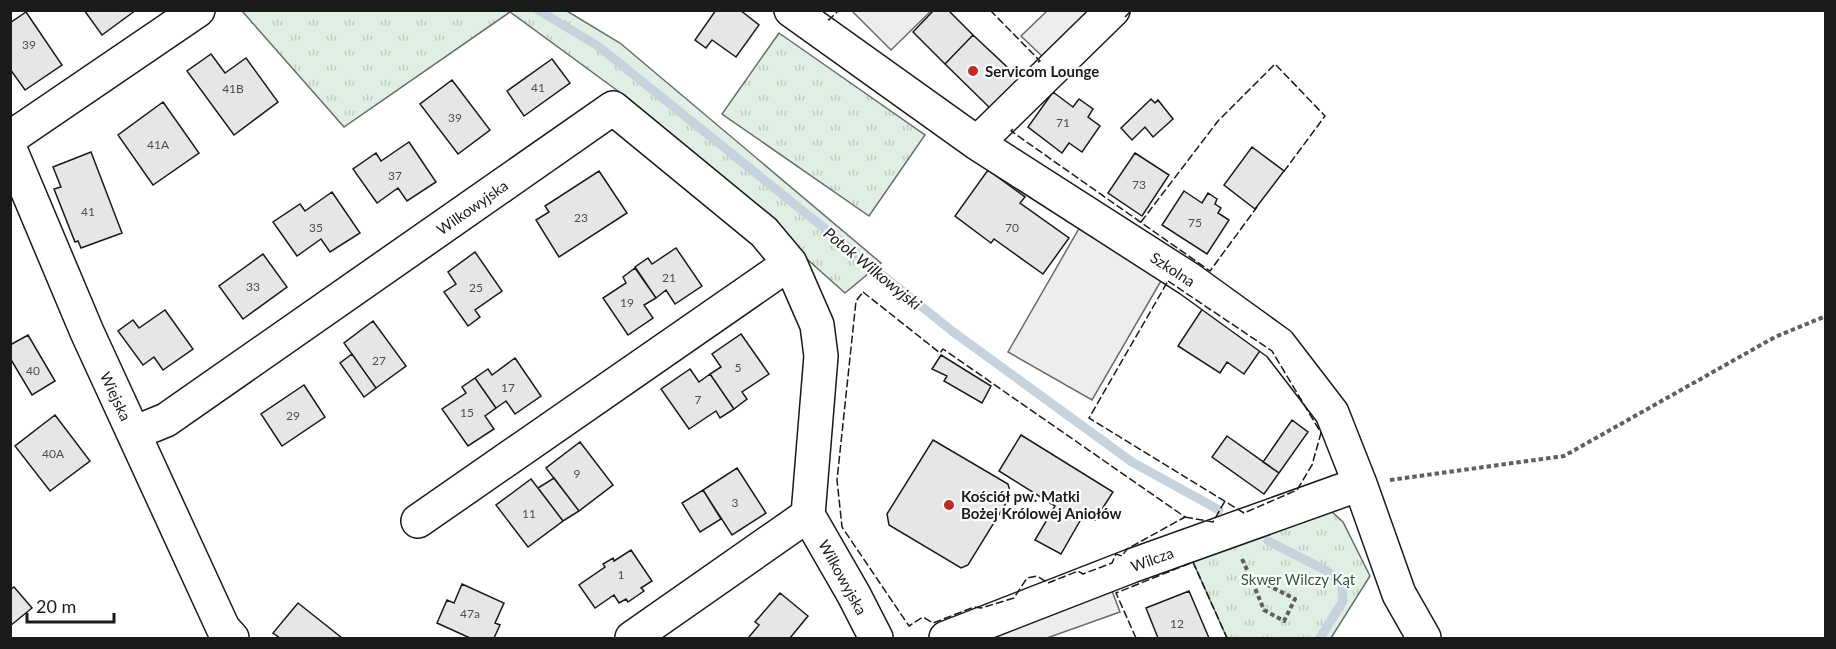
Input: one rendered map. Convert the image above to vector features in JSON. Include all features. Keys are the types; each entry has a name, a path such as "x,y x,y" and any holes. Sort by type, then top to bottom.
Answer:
{"street":[{"path":"10,138 198,10"},
{"name":"Szkolna","path":"791,10 977,143 1189,279 1279,344 1332,413 1399,594 1424,639"},
{"path":"977,143 1113,10"},
{"name":"Wilkowyjska","path":"134,433 166,420 613,108 764,232 790,263 817,325 821,356 808,515 854,595 876,639"},
{"name":"Wiejska","path":"10,149 87,332 223,628 232,639"},
{"path":"418,522 790,263"},
{"name":"Wilcza","path":"946,639 1131,567 1360,484"},
{"path":"632,639 808,515"}],"path":[{"path":"1360,484 1564,456 1775,337 1826,316"},
{"path":"1230,531 1264,610 1284,621 1295,599 1250,576"}],"green space":[{"path":"242,11 567,11 620,43 881,263 845,293 622,94 510,12 344,127"},
{"path":"779,33 925,135 869,216 722,114"},
{"name":"Skwer Wilczy Kąt","path":"1330,510 1343,522 1370,576 1331,638 1227,638 1193,558"}],"shaded area":[{"path":"852,11 931,11 891,50"},
{"path":"1047,11 1092,11 1044,58 1021,36"},
{"path":"1081,225 1165,274 1092,400 1008,352"},
{"path":"1112,591 1120,612 1047,638 982,638"}],"building":[{"path":"84,10 136,10 102,35"},
{"path":"716,10 740,10 759,25 736,57 712,40 706,48 695,40"},
{"path":"934,10 948,10 973,35 945,64 913,32"},
{"path":"26,12 62,65 25,90 10,69 10,23"},
{"path":"973,35 1020,79 991,109 945,64"},
{"path":"211,54 225,73 246,58 278,102 234,135 187,71"},
{"path":"552,59 570,83 524,116 507,91"},
{"path":"452,80 490,130 458,154 420,104"},
{"path":"1053,92 1073,107 1079,99 1093,109 1088,117 1100,126 1082,152 1069,143 1062,153 1028,127"},
{"path":"1151,99 1155,103 1158,100 1173,119 1153,137 1145,127 1132,140 1121,128"},
{"path":"163,102 199,153 153,185 118,135"},
{"path":"409,142 436,182 407,201 398,188 377,203 353,169 376,153 381,161"},
{"path":"1252,147 1284,171 1255,209 1224,185"},
{"path":"91,152 122,233 81,248 78,241 75,242 54,189 61,187 53,167"},
{"path":"1135,153 1169,175 1142,216 1108,193"},
{"path":"988,170 1025,197 1020,203 1069,238 1043,274 994,239 991,243 955,216"},
{"path":"599,171 627,213 559,257 536,220 549,212 545,206"},
{"path":"1184,191 1202,203 1208,193 1217,199 1215,204 1221,208 1218,213 1229,220 1207,254 1162,225"},
{"path":"332,192 360,233 330,252 321,239 297,256 273,222 300,204 305,211"},
{"path":"676,248 702,286 675,304 666,290 656,298 635,267 648,258 652,264"},
{"path":"475,252 502,291 475,310 480,317 468,326 444,292 456,284 448,272"},
{"path":"263,254 287,287 243,319 219,286"},
{"path":"635,268 656,298 644,305 653,318 628,335 603,298 626,283 623,277"},
{"path":"1203,308 1262,348 1244,374 1227,362 1220,373 1178,346"},
{"path":"165,310 193,349 163,370 154,357 143,365 118,331 133,320 139,328"},
{"path":"373,321 406,366 376,388 344,343"},
{"path":"741,334 769,374 742,392 747,399 734,409 710,374 721,367 712,354"},
{"path":"28,335 55,381 32,395 10,358 10,345"},
{"path":"352,354 376,388 364,397 340,363"},
{"path":"941,355 991,386 982,403 944,381 947,376 932,369"},
{"path":"515,358 541,396 515,414 506,401 496,408 475,378 488,369 492,375"},
{"path":"690,369 699,382 710,374 734,409 720,418 716,411 689,429 661,389"},
{"path":"475,378 496,408 485,416 494,429 468,446 442,409 466,393 462,387"},
{"path":"304,385 325,417 282,446 261,414"},
{"path":"55,415 90,461 50,491 15,446"},
{"path":"1292,420 1308,432 1279,473 1263,462"},
{"path":"1021,435 1113,492 1095,520 1084,514 1061,554 1035,540 1055,506 999,471"},
{"path":"1227,436 1279,473 1264,494 1212,457"},
{"name":"Kościół pw. Matki Bożej Królowej Aniołów","path":"933,440 1008,484 1011,495 968,565 961,568 889,525 887,514"},
{"path":"580,442 613,485 579,511 546,468"},
{"path":"737,468 766,513 732,535 703,490"},
{"path":"554,478 579,511 563,521 538,488"},
{"path":"531,479 563,521 528,547 496,505"},
{"path":"703,490 721,519 700,532 682,503"},
{"path":"631,550 652,581 641,588 644,591 628,602 626,599 619,603 614,595 595,608 579,585 605,567 603,564 613,558 614,561"},
{"path":"462,584 504,603 495,623 500,625 494,638 470,638 437,623 447,600 454,603"},
{"path":"14,587 32,608 10,626 10,590"},
{"path":"1189,591 1209,638 1158,638 1146,608"},
{"path":"780,593 808,616 790,638 750,638 759,625 755,622"},
{"path":"298,603 342,638 280,638 273,633"}],"waterway":[{"name":"Potok Wilkowyjski","path":"538,10 598,46 952,331 1132,462 1219,510"},
{"name":"Potok Wilkowyjski","path":"1268,541 1327,571 1342,584 1343,601 1320,638"}],"fence":[{"path":"828,19 839,10"},
{"path":"990,10 1040,61 1038,62"},
{"path":"1125,17 1132,10"},
{"path":"1141,222 1218,121 1275,64 1325,116 1282,174"},
{"path":"1013,129 1011,131 1210,271 1257,207"},
{"path":"1168,281 1272,351 1321,433 1312,465 1297,490 1244,513 1089,418 1168,281"},
{"path":"863,292 940,353 943,349 1185,517 1127,549 1122,556 1116,554 1112,563 1083,574 1078,571 1048,583 1037,576 1027,578 1014,598 981,608 974,607 933,623 923,617 909,626 842,527 837,480 856,301 863,292"},
{"path":"1185,517 1213,522 1225,501"},
{"path":"1136,638 1116,593 1193,562 1227,638"}],"place":[{"name":"Servicom Lounge","path":"973,71"},
{"name":"Kościół pw. Matki Bożej Królowej Aniołów","path":"949,505"}]}
